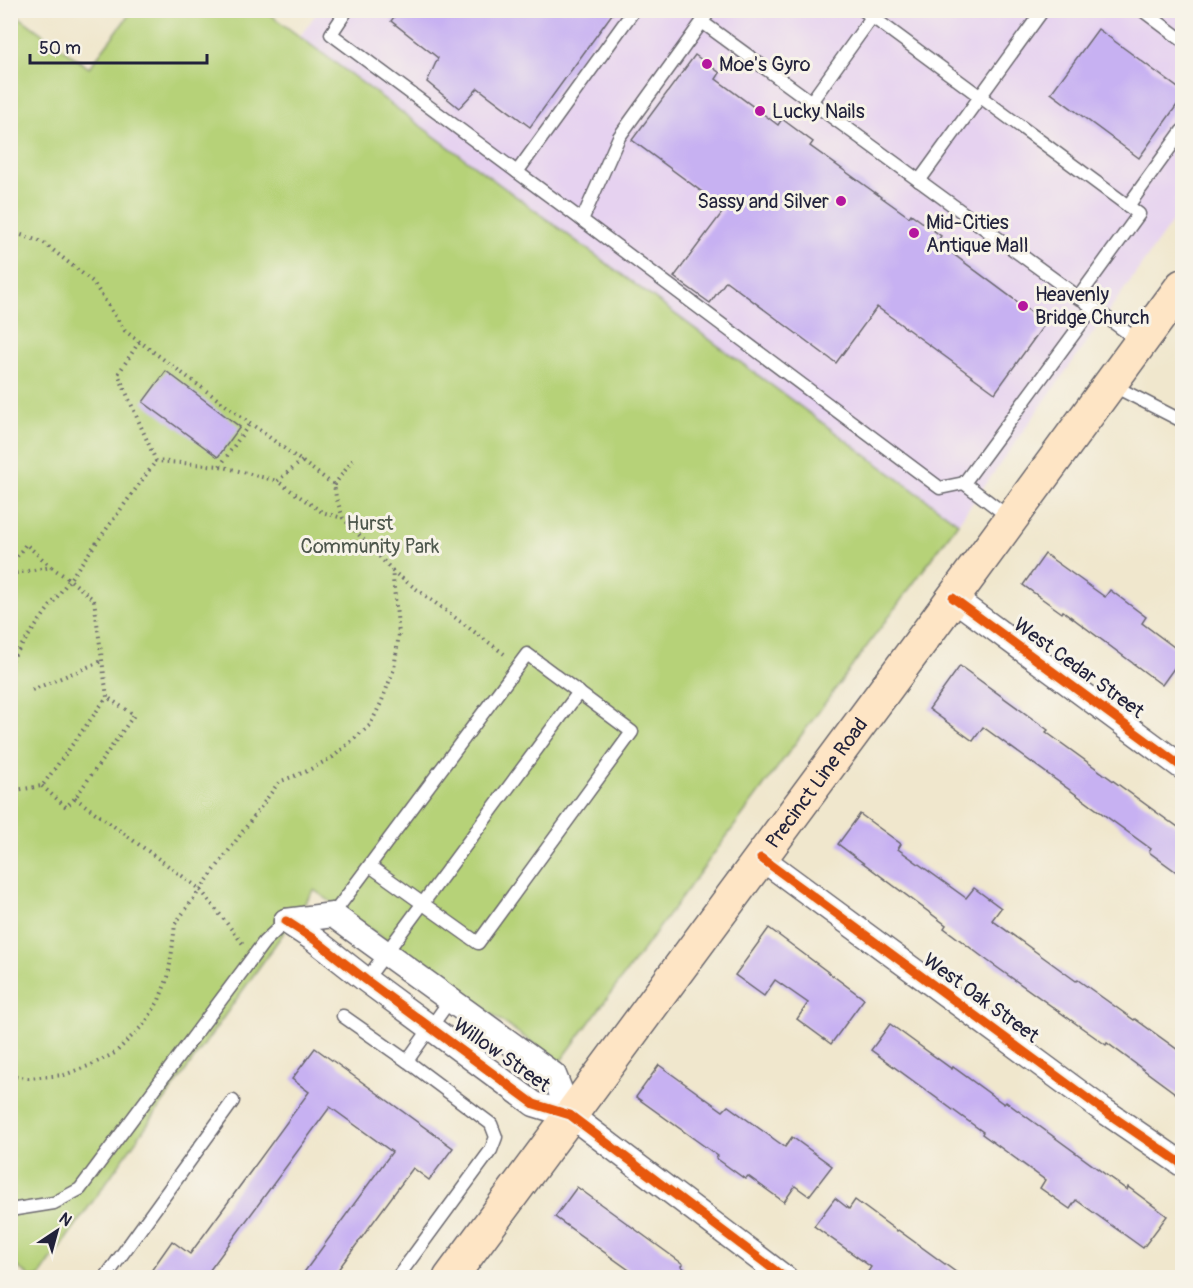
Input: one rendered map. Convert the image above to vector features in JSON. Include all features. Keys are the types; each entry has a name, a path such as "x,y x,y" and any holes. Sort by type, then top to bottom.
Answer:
{"main road":[{"name":"Precinct Line Road","path":"450,1278 1182,286"}],"street":[{"name":"West Cedar Street","path":"953,598 1182,767"},
{"name":"West Oak Street","path":"761,858 1102,1110 1182,1164"},
{"name":"Willow Street","path":"333,915 554,1075 570,1115"},
{"path":"286,921 333,915"},
{"name":"Willow Street","path":"286,921 315,940 534,1104 570,1115 785,1278"}],"lane":[{"path":"347,10 331,34 940,488 964,483 1092,308"},
{"path":"517,172 634,10"},
{"path":"582,220 619,137 710,10"},
{"path":"919,181 1043,10"},
{"path":"1142,10 1182,40"},
{"path":"811,102 871,13 1139,214 1078,298"},
{"path":"702,22 1141,343"},
{"path":"1128,206 1182,131"},
{"path":"1110,384 1182,421"},
{"path":"964,483 1011,519"},
{"path":"315,940 343,899 527,654 633,732 478,943 370,866"},
{"path":"366,980 579,692"},
{"path":"10,1210 54,1203 80,1189 264,942 286,921"},
{"path":"407,1062 450,1000"},
{"path":"343,1016 491,1124 496,1137 491,1150 397,1278"},
{"path":"105,1278 234,1101"}],"path":[{"path":"10,231 44,243 93,282 125,331 334,484 343,518 392,570 519,665"},
{"path":"139,342 118,374 156,461"},
{"path":"220,466 250,423"},
{"path":"334,484 353,460"},
{"path":"156,461 220,466 277,481 322,512 343,518"},
{"path":"10,660 156,461"},
{"path":"277,481 302,461"},
{"path":"10,566 26,544 51,567 94,600 107,697 42,786 10,791"},
{"path":"10,574 51,567"},
{"path":"10,1076 28,1078 64,1075 91,1065 115,1053 146,1022 159,1000 168,977 175,924 279,782 333,757 370,725 394,669 399,634 392,570"},
{"path":"32,690 102,661"},
{"path":"42,786 66,807 75,798 134,715 107,697"},
{"path":"10,779 16,790"},
{"path":"75,798 200,890 253,957"}],"shaded area":[{"path":"319,10 1182,11 1182,208 958,523 300,36"}],"green space":[{"name":"Hurst Community Park","path":"11,11 89,68 132,11 265,11 958,523 560,1062 314,890 39,1277 31,1277 11,1262"}],"building":[{"path":"399,10 615,10 530,127 478,88 459,108 427,82 438,58 391,21"},
{"path":"1098,29 1182,91 1182,98 1139,158 1051,93"},
{"path":"695,55 720,73 716,79 778,125 782,119 813,142 810,146 909,217 911,214 941,236 937,242 1031,312 1032,310 1047,321 995,393 877,307 836,363 726,281 710,303 674,277 725,209 632,140"},
{"path":"166,371 240,427 218,457 143,402"},
{"path":"1045,554 1105,597 1110,590 1146,617 1142,623 1182,653 1182,657 1162,685 1063,611 1062,613 1023,585"},
{"path":"960,666 1048,730 1046,732 1182,830 1182,876 1149,852 1151,849 983,727 973,741 929,709"},
{"path":"860,814 901,844 898,849 966,898 974,888 1001,908 992,920 1076,981 1078,980 1182,1053 1182,1098 988,961 944,928 946,925 838,844"},
{"path":"769,928 864,999 831,1044 797,1019 808,1003 775,980 764,996 735,975"},
{"path":"890,1024 1004,1104 1006,1102 1127,1190 1128,1187 1167,1216 1143,1248 1076,1200 1070,1209 1040,1188 1045,1180 871,1050"},
{"path":"315,1048 453,1148 429,1180 413,1168 332,1278 300,1278 392,1152 330,1107 204,1278 146,1278 172,1241 190,1254 309,1092 292,1079"},
{"path":"659,1065 723,1111 728,1106 785,1147 792,1137 832,1166 809,1196 795,1186 784,1202 748,1176 745,1179 716,1158 718,1156 636,1097"},
{"path":"577,1187 683,1264 681,1266 697,1278 624,1278 629,1270 555,1217"},
{"path":"835,1198 849,1209 855,1200 964,1278 864,1278 871,1267 814,1226"}],"cycle path":[{"path":"953,598 1182,767"},
{"path":"761,858 1103,1110 1182,1164"},
{"path":"286,921 315,940 534,1104 570,1115 785,1278"}],"place":[{"name":"Moe's Gyro","path":"707,64"},
{"name":"Lucky Nails","path":"760,111"},
{"name":"Sassy and Silver","path":"841,201"},
{"name":"Mid-Cities Antique Mall","path":"914,233"},
{"name":"Heavenly Bridge Church","path":"1023,306"}]}
